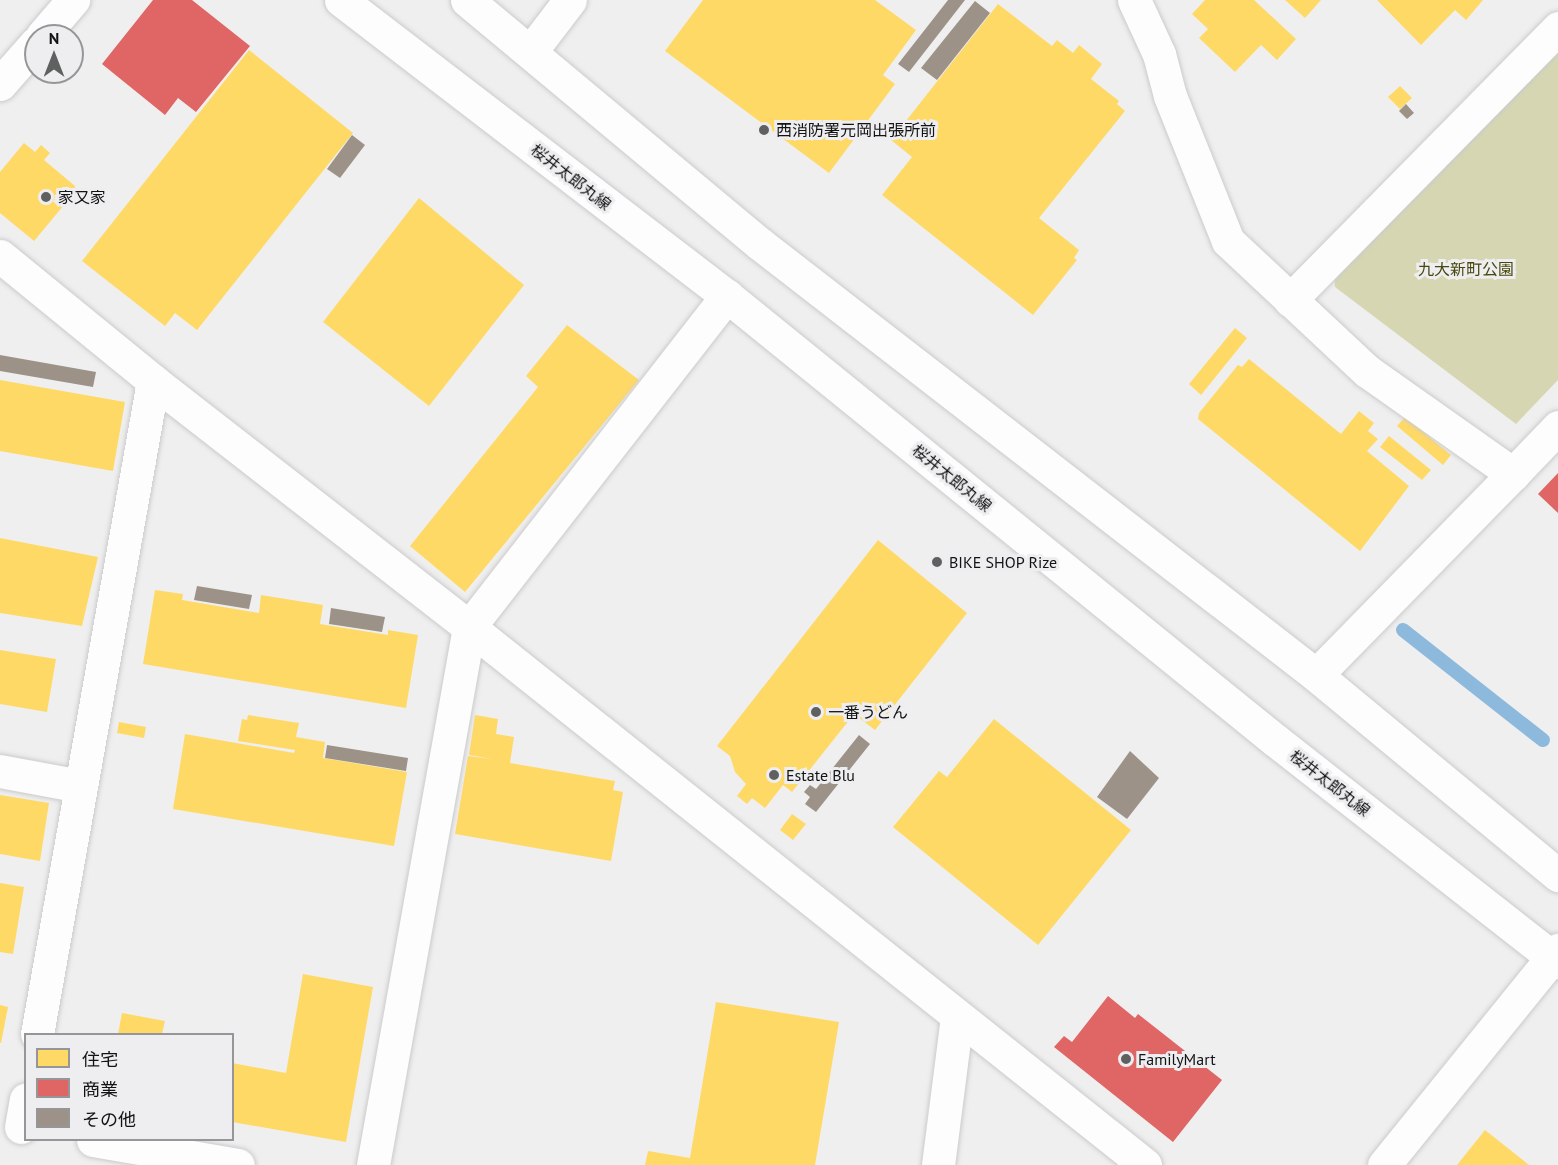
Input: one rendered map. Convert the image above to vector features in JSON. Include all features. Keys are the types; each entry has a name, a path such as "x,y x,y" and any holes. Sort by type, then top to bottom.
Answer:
{"street":[{"path":"52,24 73,0"},
{"name":"桜井太郎丸線","path":"341,0 727,296 1275,740 1556,956"},
{"path":"467,0 760,244 1316,675 1558,875"},
{"path":"531,51 570,0"},
{"path":"1134,0 1159,54 1170,96 1228,241 1367,371 1513,474"},
{"path":"1290,300 1558,28"},
{"path":"0,84 24,57"},
{"path":"0,256 153,381 469,627 1145,1165"},
{"path":"373,1165 469,627 727,296"},
{"path":"37,1033 153,381"},
{"path":"1316,675 1558,427"},
{"path":"0,771 81,786"},
{"path":"1384,1165 1556,956"},
{"path":"938,1165 957,1017"},
{"path":"99,1141 238,1165"}],"green space":[{"name":"九大新町公園","path":"1558,46 1558,380 1516,424 1335,287 1334,273"}],"building: 住宅":[{"path":"703,0 875,0 916,30 883,75 895,84 829,173 665,51"},
{"path":"1205,0 1254,0 1296,39 1277,60 1261,45 1235,72 1199,38 1208,29 1192,14"},
{"path":"1285,0 1321,0 1305,18"},
{"path":"1377,0 1483,0 1466,20 1455,10 1421,45"},
{"path":"998,4 1052,46 1057,40 1073,53 1079,45 1102,64 1091,79 1119,101 1117,104 1125,111 1039,218 1079,250 1074,258 1077,260 1033,315 882,195 912,157 891,140"},
{"path":"249,50 353,133 197,330 175,313 165,326 82,261"},
{"path":"1400,86 1412,98 1400,109 1388,97"},
{"path":"24,143 35,152 41,145 50,153 44,160 75,186 74,193 34,241 0,213 0,172"},
{"path":"419,198 524,285 429,406 323,322"},
{"path":"567,325 639,380 465,592 410,546 538,387 526,376"},
{"path":"1235,328 1247,338 1201,395 1189,384"},
{"path":"1249,359 1341,434 1359,411 1374,423 1368,431 1378,439 1367,451 1409,486 1360,551 1198,419 1199,413 1238,365 1242,367"},
{"path":"0,380 125,402 113,471 0,451"},
{"path":"1405,417 1451,455 1443,465 1397,426"},
{"path":"1389,436 1431,470 1422,480 1380,447"},
{"path":"0,538 98,557 82,626 0,613"},
{"path":"878,540 967,613 875,730 854,714 792,792 783,785 765,808 752,798 747,804 737,796 746,784 735,772 730,756 717,746"},
{"path":"155,590 183,594 182,600 259,613 261,595 323,605 320,624 388,635 388,630 418,635 406,708 143,664"},
{"path":"0,650 56,659 47,712 0,704"},
{"path":"248,715 299,723 296,737 325,742 323,758 407,772 394,846 173,809 185,734 294,753 295,750 238,741 242,719 247,720"},
{"path":"475,715 498,719 496,734 514,737 510,763 615,781 613,790 623,792 611,861 455,834 468,756 492,759 469,755"},
{"path":"994,719 1131,830 1038,945 893,827 939,771 947,777"},
{"path":"119,722 146,727 144,738 117,733"},
{"path":"0,795 49,803 40,861 0,854"},
{"path":"792,814 806,824 793,840 780,830"},
{"path":"0,883 24,887 13,954 0,952"},
{"path":"303,974 373,987 346,1142 234,1122 234,1063 286,1073"},
{"path":"716,1002 839,1022 815,1165 645,1165 648,1151 690,1158"},
{"path":"0,1005 8,1007 1,1043 0,1043"},
{"path":"122,1013 165,1021 162,1033 118,1033"},
{"path":"1485,1130 1529,1165 1457,1165"}],"building: 商業":[{"path":"153,0 192,0 250,46 196,112 178,98 165,115 102,64"},
{"path":"1558,473 1558,513 1538,494"},
{"path":"1108,996 1135,1018 1138,1014 1222,1080 1173,1142 1054,1047 1064,1036 1072,1042"}],"building: その他":[{"path":"948,0 965,0 909,72 898,64"},
{"path":"975,1 990,13 937,80 921,68"},
{"path":"1406,104 1414,113 1407,119 1399,111"},
{"path":"352,135 365,145 340,178 327,169"},
{"path":"0,355 96,372 93,387 0,371"},
{"path":"197,586 252,595 249,609 194,600"},
{"path":"331,608 385,617 382,632 329,624"},
{"path":"859,735 870,744 816,812 805,804 810,797 804,792 810,785 816,789"},
{"path":"327,745 408,758 406,771 325,758"},
{"path":"1130,751 1159,778 1127,819 1097,797"}],"waterway":[{"path":"1403,630 1543,740"}],"place":[{"name":"西消防署元岡出張所前","path":"764,130"},
{"name":"家又家","path":"46,197"},
{"name":"BIKE SHOP Rize","path":"937,562"},
{"name":"一番うどん","path":"816,712"},
{"name":"Estate Blu","path":"774,775"},
{"name":"FamilyMart","path":"1126,1059"}]}
